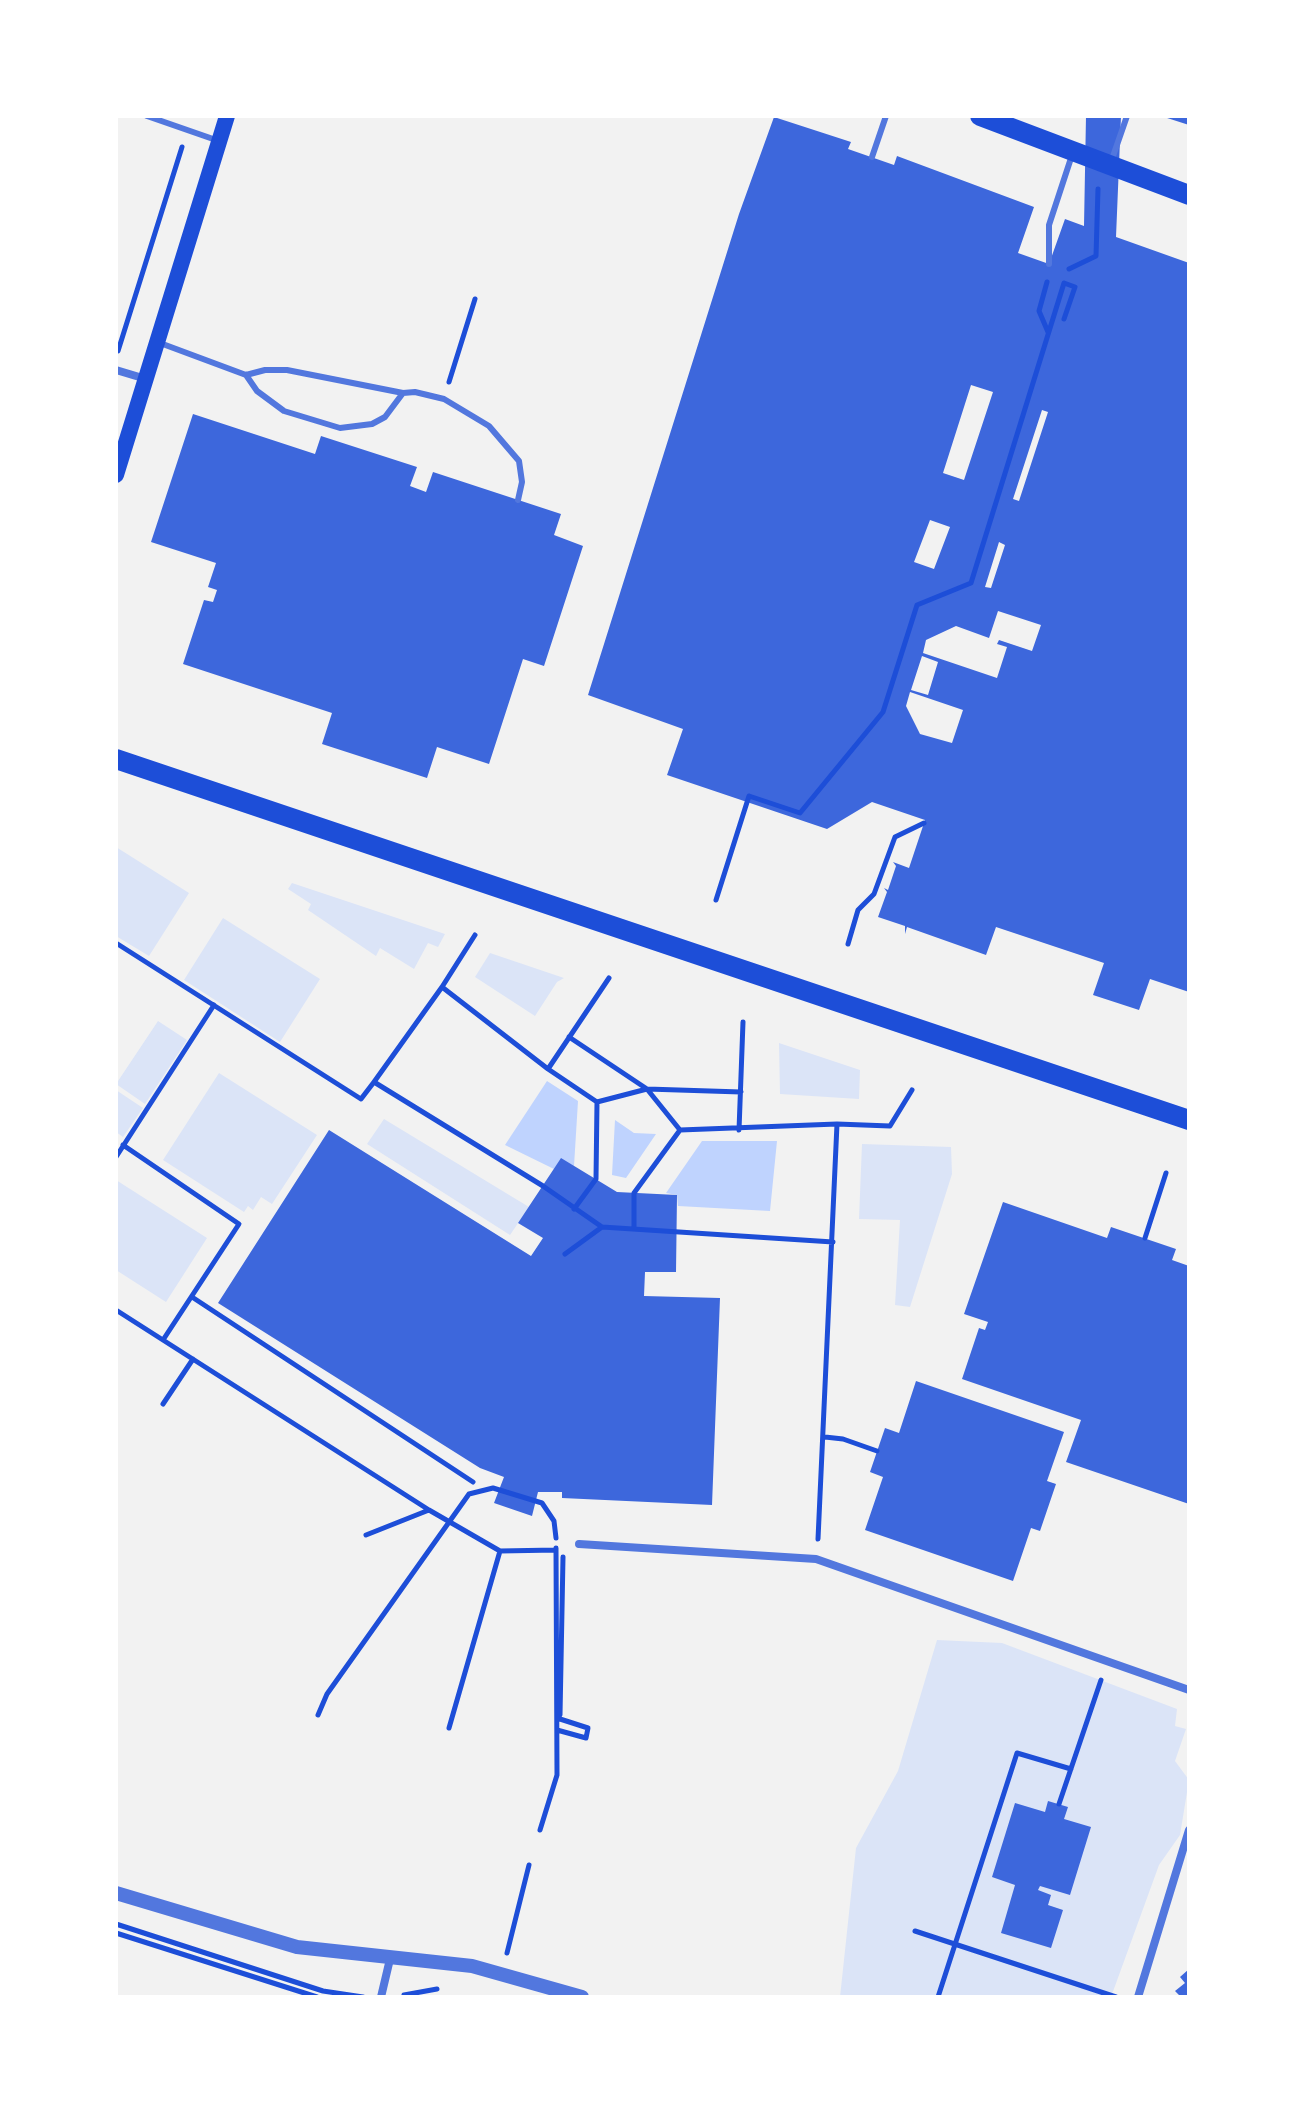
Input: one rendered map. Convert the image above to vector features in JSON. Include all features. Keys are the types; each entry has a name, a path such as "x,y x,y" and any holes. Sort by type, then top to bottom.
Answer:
{"main road":[{"path":"116,475 227,116"},
{"path":"980,116 1189,195"},
{"path":"116,759 1189,1120"}],"street":[{"path":"116,370 147,379"},
{"path":"579,1544 816,1559 1189,1690"},
{"path":"1138,1997 1189,1830"},
{"path":"116,1893 297,1947 472,1966 582,1997"},
{"path":"381,1997 390,1959"}],"lane":[{"path":"147,116 219,141"},
{"path":"872,157 886,116"},
{"path":"1110,165 1127,116"},
{"path":"1049,264 1049,225 1073,151"},
{"path":"158,343 246,375 265,370 287,370 403,393 415,392 467,409 507,443 519,461 522,482 518,500"},
{"path":"246,375 257,391 284,411 340,428 372,424 385,417 403,393"}],"path":[{"path":"122,337 187,130"},
{"path":"716,900 749,796 800,813 883,712 917,605 971,583 1064,283 1075,287 1064,319"},
{"path":"1045,290 1039,311 1048,332"},
{"path":"444,399 475,299"},
{"path":"848,944 858,910 874,894 895,837 924,823"},
{"path":"116,943 361,1099 442,987 475,935"},
{"path":"548,1069 609,978"},
{"path":"442,987 548,1069 597,1102 647,1089 741,1092"},
{"path":"116,1157 214,1005"},
{"path":"739,1130 743,1022"},
{"path":"569,1037 647,1089 680,1130"},
{"path":"374,1082 602,1227 833,1242"},
{"path":"680,1130 837,1124 890,1126 912,1090"},
{"path":"574,1209 596,1179 597,1102"},
{"path":"816,1559 825,1437 837,1124"},
{"path":"634,1228 634,1193 680,1130"},
{"path":"123,1145 239,1224 163,1340"},
{"path":"1145,1238 1166,1173"},
{"path":"565,1254 602,1227"},
{"path":"192,1297 473,1482"},
{"path":"116,1310 429,1510 500,1551 563,1550 559,1774 540,1830"},
{"path":"163,1404 193,1359"},
{"path":"825,1437 843,1439 877,1451"},
{"path":"318,1715 327,1694 469,1494 493,1488 542,1503 554,1521 559,1774"},
{"path":"366,1535 429,1510"},
{"path":"449,1728 500,1551"},
{"path":"1059,1804 1107,1661"},
{"path":"557,1730 586,1738 588,1728 560,1719"},
{"path":"938,1997 1017,1753 1071,1769"},
{"path":"501,1973 529,1865"},
{"path":"116,1924 323,1991 372,1997"},
{"path":"915,1931 1116,1997"},
{"path":"116,1933 317,1997"},
{"path":"391,1997 446,1987"}],"shaded area":[{"path":"116,847 189,893 149,956 116,936"},
{"path":"292,883 445,934 438,947 428,943 414,969 380,948 376,956 308,910 311,904 288,889"},
{"path":"223,918 320,979 280,1042 184,980"},
{"path":"490,953 564,978 557,982 535,1016 475,977"},
{"path":"158,1021 187,1040 145,1104 116,1084"},
{"path":"779,1043 860,1070 859,1099 780,1094"},
{"path":"219,1073 317,1135 272,1204 261,1197 253,1210 248,1206 244,1212 163,1160"},
{"path":"116,1090 143,1108 123,1137 116,1132"},
{"path":"384,1119 529,1207 510,1235 367,1144"},
{"path":"862,1144 951,1147 952,1174 910,1307 895,1305 900,1220 859,1219"},
{"path":"116,1180 207,1238 166,1302 116,1270"},
{"path":"937,1640 1002,1643 1177,1709 1175,1726 1186,1729 1175,1761 1189,1780 1180,1835 1159,1865 1111,1997 840,1997 856,1848 898,1771"}],"water":[{"path":"547,1081 578,1101 574,1166 561,1159 554,1169 505,1145"},
{"path":"615,1120 634,1133 656,1134 626,1178 612,1175"},
{"path":"702,1141 777,1141 770,1211 678,1206 677,1195 666,1193"}],"building":[{"path":"1086,116 1121,116 1116,237 1189,263 1189,992 1150,979 1139,1010 1093,995 1104,963 996,927 986,955 907,927 905,934 905,926 878,917 887,892 884,888 888,890 896,866 893,862 909,868 925,820 872,802 827,829 667,775 683,729 588,695 739,214 774,117 851,142 848,149 894,165 897,156 1034,207 1018,253 1049,264 1065,219 1084,226","holes":["971,385 993,392 964,480 943,473","1042,410 1048,412 1019,501 1013,499","930,520 950,527 934,569 914,562","999,542 1005,545 991,588 985,587","998,611 1041,625 1032,651 999,640 997,644 1007,647 997,678 923,653 926,640 956,626 989,638","922,656 938,662 928,695 911,690","910,692 963,710 952,743 920,734 906,706"]},
{"path":"1189,116 1189,125 1164,117"},
{"path":"193,414 315,454 321,436 417,467 410,486 426,492 433,472 561,514 554,535 583,546 544,666 523,659 489,764 437,747 427,778 322,744 332,713 183,664 204,600 213,602 217,590 208,587 216,563 151,542"},
{"path":"329,1130 531,1256 543,1238 518,1223 561,1158 617,1192 677,1195 676,1272 645,1272 644,1296 720,1298 712,1505 562,1498 562,1492 538,1492 532,1516 494,1503 504,1477 480,1468 218,1303"},
{"path":"1003,1202 1107,1238 1111,1227 1176,1249 1172,1260 1189,1266 1189,1504 1066,1462 1081,1420 962,1379 979,1328 985,1330 988,1322 964,1314"},
{"path":"916,1381 1064,1432 1047,1481 1056,1484 1040,1531 1031,1528 1013,1581 865,1530 883,1477 870,1472 885,1428 899,1433"},
{"path":"1048,1801 1068,1807 1064,1819 1091,1827 1070,1895 1040,1886 1038,1890 1051,1895 1048,1905 1063,1910 1051,1948 1001,1933 1015,1885 992,1877 1015,1803 1045,1812"},
{"path":"1189,1969 1189,1997 1181,1997 1175,1991 1185,1983 1180,1977"}]}
